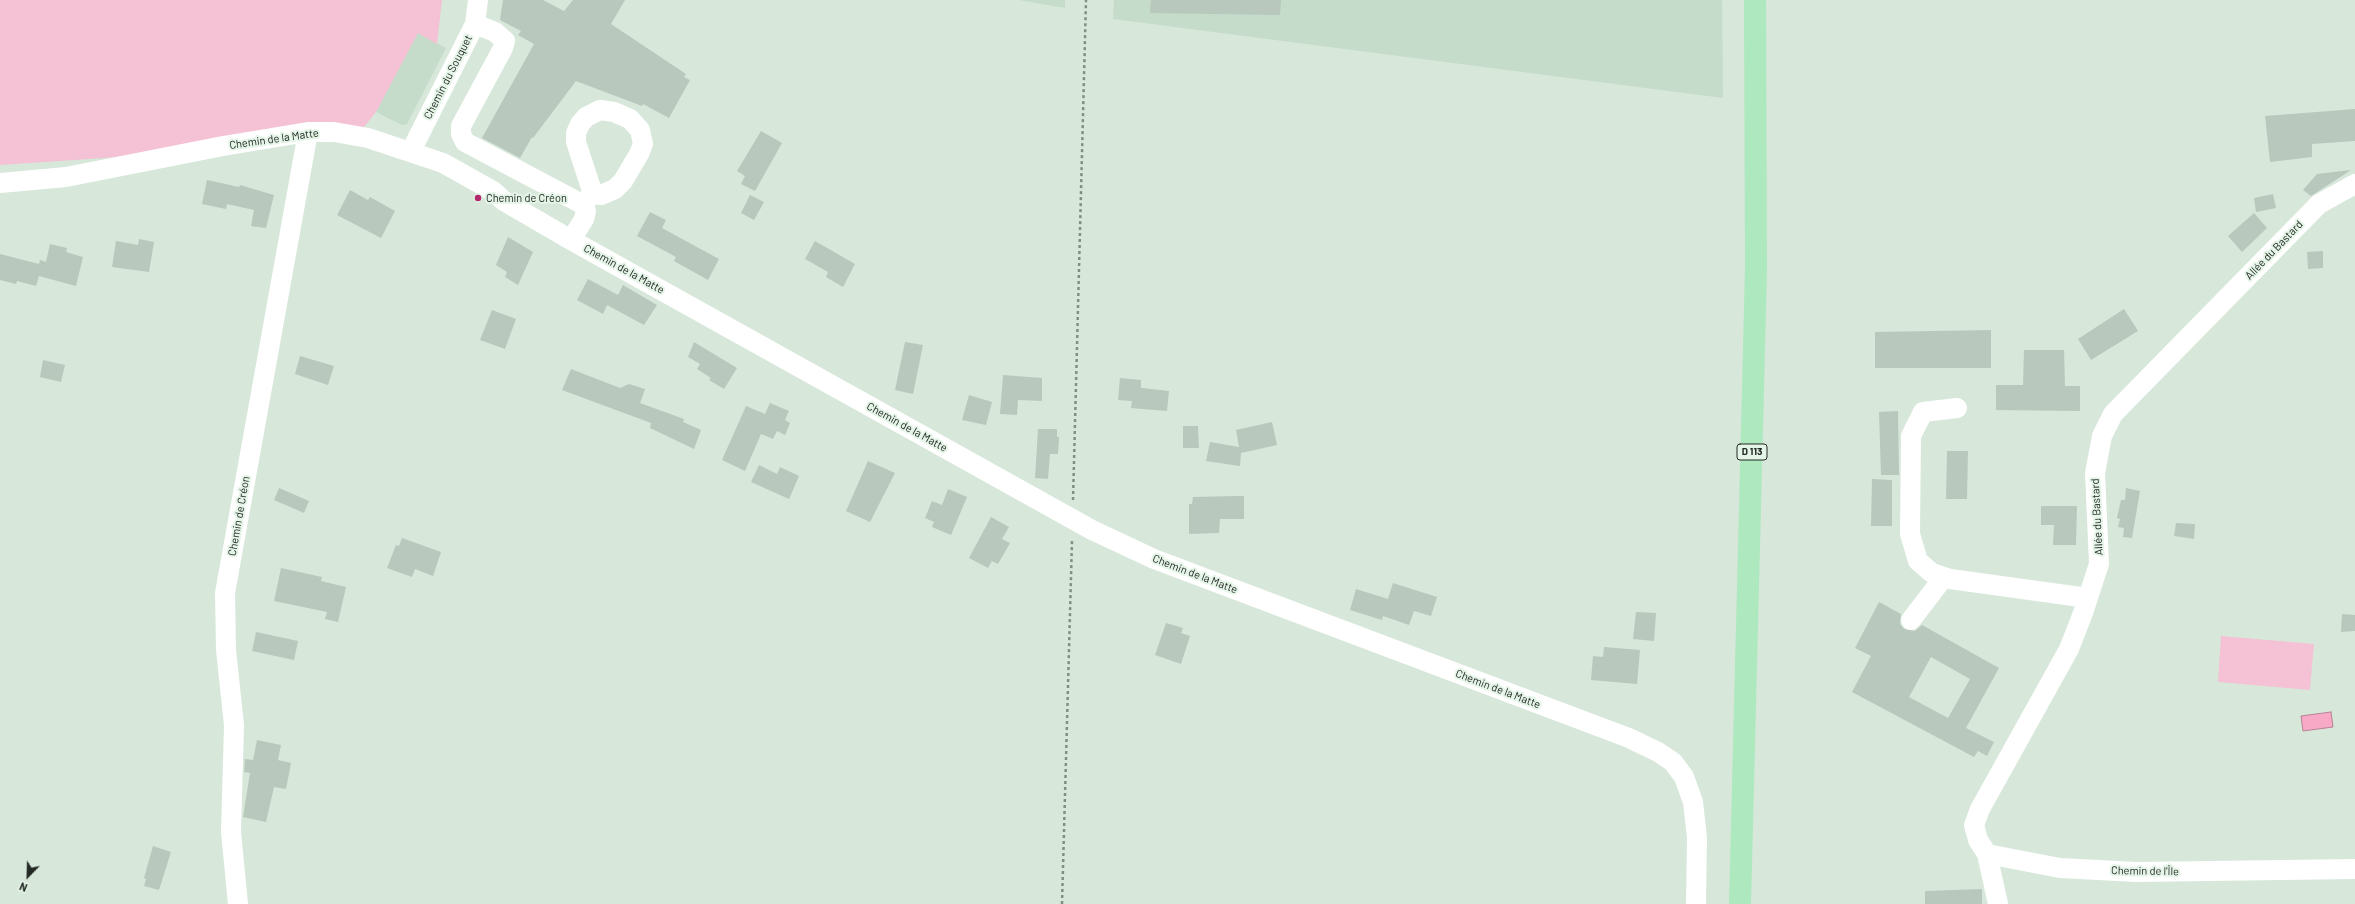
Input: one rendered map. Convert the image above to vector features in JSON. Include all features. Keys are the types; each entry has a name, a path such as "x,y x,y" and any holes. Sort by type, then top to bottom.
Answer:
{"main road":[{"name":"D 113","path":"1740,904 1756,276 1755,0"}],"street":[{"name":"Chemin du Souquet","path":"411,151 475,24 478,0"},
{"path":"475,24 495,32 505,41 503,48 461,126 460,134 465,142 588,199 584,219 571,240"},
{"name":"Chemin de la Matte","path":"0,184 66,177 223,146 308,132 334,132 368,138 411,151 423,158 443,163 493,191 504,201 571,240 1073,519 1154,559 1629,738 1658,752 1673,762 1684,777 1694,802 1697,838 1696,904"},
{"name":"Chemin de Créon","path":"238,904 231,832 234,725 226,650 225,593 308,132"},
{"name":"Allée du Bastard","path":"1987,854 1978,840 1974,825 1980,809 2069,649 2099,564 2095,474 2102,436 2113,414 2319,204 2355,184"},
{"path":"1957,408 1923,412 1911,436 1910,534 1918,561 1932,572 1944,577 2088,598"},
{"path":"1911,620 1944,577"},
{"path":"1987,854 1998,904"},
{"name":"Chemin de l'Île","path":"1987,854 2060,868 2136,872 2355,869"}],"path":[{"path":"1062,904 1086,0"}],"shaded area":[{"path":"0,0 442,0 437,44 418,33 376,112 364,127 309,122 119,157 0,165"},
{"path":"1019,0 1065,0 1065,8"},
{"path":"1114,0 1722,0 1723,98 1113,19"},
{"path":"418,33 446,48 407,124 402,125 376,112"},
{"path":"2221,636 2314,644 2310,690 2218,682"},
{"path":"2331,712 2333,727 2303,731 2301,716"}],"building":[{"path":"503,0 543,0 564,11 573,0 625,0 611,24 686,74 684,77 690,80 669,118 643,104 642,106 576,81 533,138 532,137 520,158 482,138 534,44 518,35 521,31 500,20"},
{"path":"1151,0 1281,0 1280,15 1150,13"},
{"path":"2355,109 2355,141 2312,144 2312,157 2270,162 2265,116"},
{"path":"761,131 782,143 755,191 741,184 745,176 737,171"},
{"path":"2351,170 2311,196 2303,190 2317,174"},
{"path":"207,180 239,187 240,185 274,195 266,228 251,226 254,210 227,204 226,209 202,204"},
{"path":"350,190 368,200 370,197 395,211 381,238 337,215"},
{"path":"2273,194 2276,208 2256,212 2254,198"},
{"path":"750,195 764,202 754,220 741,213"},
{"path":"650,212 666,220 662,228 719,259 708,280 674,261 676,257 637,236"},
{"path":"2254,213 2267,228 2242,252 2228,236"},
{"path":"508,237 533,252 518,285 505,277 507,272 496,265"},
{"path":"139,239 154,242 149,272 112,267 116,241 138,245"},
{"path":"815,241 855,264 843,287 826,277 828,272 805,259"},
{"path":"50,244 67,248 66,252 83,257 76,286 39,276 36,286 17,281 16,284 0,280 0,254 39,264 40,260 46,262"},
{"path":"2323,251 2323,268 2308,269 2307,252"},
{"path":"588,279 618,295 623,285 657,305 644,325 607,305 603,314 577,300"},
{"path":"2124,309 2138,331 2091,360 2078,339"},
{"path":"492,310 516,319 505,349 480,340"},
{"path":"1991,330 1991,368 1875,368 1875,332"},
{"path":"694,342 737,368 724,389 709,380 711,378 697,369 700,364 688,357"},
{"path":"905,342 923,345 913,394 895,390"},
{"path":"2024,350 2064,350 2065,386 2080,386 2080,411 1996,410 1996,385 2023,385"},
{"path":"300,356 334,366 328,385 295,374"},
{"path":"43,360 65,365 61,382 40,377"},
{"path":"571,369 620,388 629,384 645,389 640,403 684,419 683,422 701,430 694,449 650,428 651,423 562,390"},
{"path":"1003,375 1042,378 1042,401 1018,400 1017,415 1000,414"},
{"path":"1120,378 1141,380 1141,388 1169,391 1167,411 1131,408 1132,401 1118,400"},
{"path":"969,395 992,402 986,425 962,420"},
{"path":"770,403 789,411 785,420 790,423 785,435 777,431 773,439 761,434 745,471 722,460 746,406 765,414"},
{"path":"1898,411 1899,475 1881,475 1879,412"},
{"path":"1272,422 1277,445 1241,453 1240,466 1206,461 1210,442 1239,447 1236,430"},
{"path":"1183,426 1198,426 1199,448 1183,448"},
{"path":"1038,429 1057,429 1057,437 1059,437 1058,454 1050,454 1048,479 1035,478"},
{"path":"1947,451 1968,451 1967,499 1946,499"},
{"path":"868,461 895,473 870,522 846,511"},
{"path":"759,465 777,474 780,467 799,476 789,499 751,482"},
{"path":"1872,479 1892,480 1892,526 1871,526"},
{"path":"279,488 309,501 304,513 274,500"},
{"path":"2126,488 2140,491 2132,538 2123,537 2124,528 2118,527 2120,519 2117,518 2121,500 2125,500"},
{"path":"948,489 967,497 951,535 932,527 934,522 925,518 932,501 942,505"},
{"path":"1244,496 1244,519 1220,519 1219,533 1189,534 1189,504 1192,504 1193,497"},
{"path":"2041,506 2077,506 2076,545 2053,545 2054,525 2041,525"},
{"path":"991,517 1009,527 1002,539 1010,543 998,564 992,561 988,568 969,558"},
{"path":"2176,523 2195,524 2194,539 2174,536"},
{"path":"402,538 441,552 433,576 415,569 412,577 387,568 396,545 399,546"},
{"path":"281,568 322,577 321,581 346,587 338,622 325,619 327,612 274,601"},
{"path":"1393,583 1437,597 1431,616 1414,611 1409,625 1383,616 1382,620 1350,610 1356,589 1388,599"},
{"path":"1879,602 1901,614 1900,624 1904,629 1915,631 1922,625 1999,668 1966,728 1994,742 1987,756 1978,751 1974,757 1852,692 1871,656 1855,648","holes":["1931,657 1970,679 1948,718 1909,697"]},
{"path":"1636,612 1656,613 1654,641 1633,639"},
{"path":"2342,614 2355,615 2355,631 2341,632"},
{"path":"1166,623 1183,628 1181,633 1190,636 1181,664 1155,655"},
{"path":"256,632 298,641 294,660 252,651"},
{"path":"1604,647 1640,650 1637,684 1591,680 1593,656 1603,657"},
{"path":"257,740 281,745 278,760 291,763 286,789 274,787 266,822 243,817 250,773 244,772 245,759 253,760"},
{"path":"153,846 171,852 159,890 144,886 146,879 144,878"},
{"path":"1982,889 1982,904 1925,904 1925,891"}],"place":[{"name":"Chemin de Créon","path":"478,198"}]}
